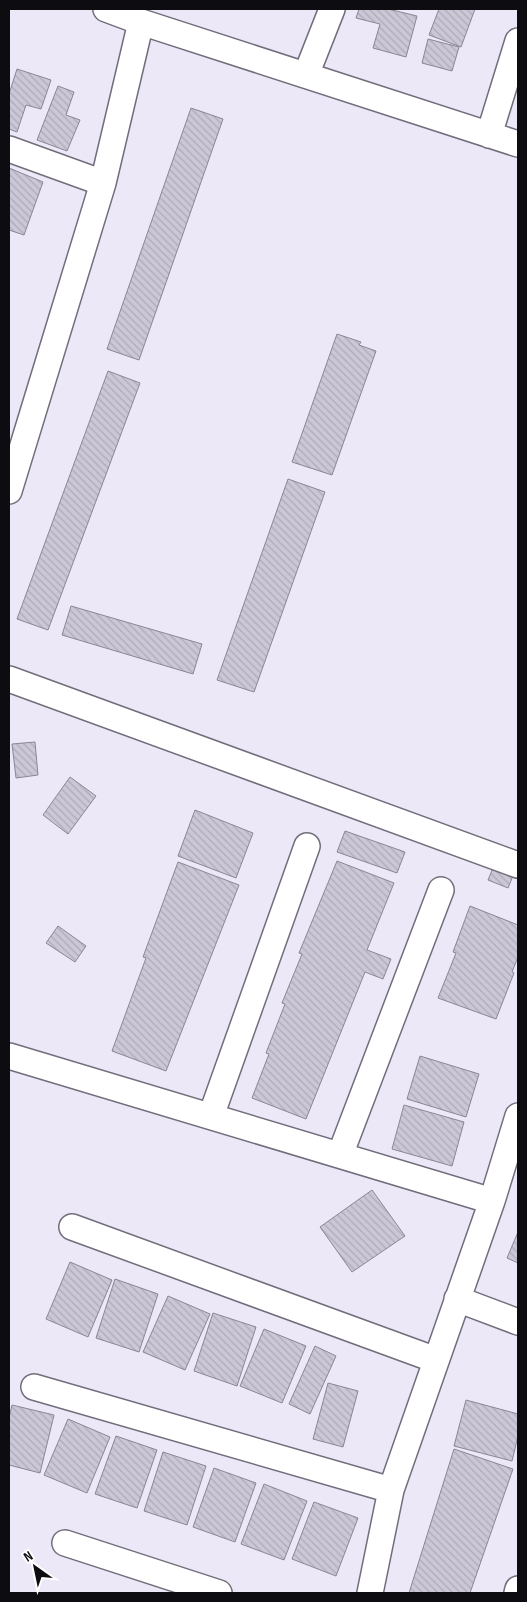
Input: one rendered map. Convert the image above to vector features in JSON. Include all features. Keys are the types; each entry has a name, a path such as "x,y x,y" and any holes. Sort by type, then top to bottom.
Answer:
{"street":[{"path":"106,9 518,144"},
{"path":"306,75 332,9"},
{"path":"9,491 103,183 141,22"},
{"path":"489,135 518,41"},
{"path":"9,149 103,183"},
{"path":"9,679 518,865"},
{"path":"211,1116 307,846"},
{"path":"340,1155 441,890"},
{"path":"9,1037 9,1056 492,1201"},
{"path":"370,1593 391,1490 492,1201 518,1116"},
{"path":"72,1227 436,1360"},
{"path":"457,1299 518,1322"},
{"path":"34,1387 391,1490"},
{"path":"65,1543 218,1593"},
{"path":"517,1593 518,1589"}],"building":[{"path":"359,9 388,9 417,16 406,57 373,48 380,24 356,18"},
{"path":"439,9 475,9 461,47 429,35"},
{"path":"428,39 459,47 452,71 422,63"},
{"path":"17,69 51,80 41,109 26,105 17,132 9,129 9,94"},
{"path":"58,86 74,92 66,115 80,120 67,151 37,140"},
{"path":"191,108 223,119 139,360 107,349"},
{"path":"9,168 43,182 24,235 9,230"},
{"path":"337,334 361,342 359,345 376,351 332,475 292,462"},
{"path":"108,371 140,383 48,630 17,619"},
{"path":"288,479 325,492 254,692 217,680"},
{"path":"71,606 202,644 193,674 62,635"},
{"path":"35,742 38,775 16,778 12,744"},
{"path":"70,777 96,796 68,834 43,815"},
{"path":"195,810 253,833 236,878 178,856"},
{"path":"345,831 405,852 397,873 337,852"},
{"path":"337,861 394,883 367,950 391,959 383,979 365,972 306,1119 252,1098 269,1054 266,1053 285,1004 282,1003 302,954 299,953"},
{"path":"178,862 239,885 166,1071 112,1051 146,958 143,957"},
{"path":"493,868 513,876 508,888 488,880"},
{"path":"470,906 518,925 518,957 512,972 514,973 496,1019 438,998 456,953 453,952"},
{"path":"58,926 86,946 75,962 46,943"},
{"path":"420,1056 479,1074 466,1117 407,1099"},
{"path":"404,1105 464,1122 452,1166 392,1149"},
{"path":"372,1190 405,1236 352,1272 320,1227"},
{"path":"518,1232 518,1263 507,1258"},
{"path":"70,1262 112,1280 88,1337 46,1319"},
{"path":"115,1279 158,1294 139,1352 96,1338"},
{"path":"168,1296 210,1314 185,1370 143,1352"},
{"path":"213,1313 256,1327 237,1386 194,1371"},
{"path":"264,1329 306,1346 282,1403 240,1386"},
{"path":"315,1346 336,1356 310,1414 289,1404"},
{"path":"328,1383 358,1391 343,1447 313,1439"},
{"path":"466,1400 518,1414 518,1436 512,1461 454,1446"},
{"path":"12,1405 54,1415 40,1473 9,1465 9,1418"},
{"path":"68,1419 110,1437 87,1493 44,1475"},
{"path":"116,1436 157,1450 137,1508 95,1494"},
{"path":"454,1449 513,1469 470,1593 409,1593"},
{"path":"163,1452 206,1466 187,1525 144,1511"},
{"path":"214,1468 256,1483 235,1542 193,1527"},
{"path":"264,1484 307,1501 284,1560 241,1544"},
{"path":"314,1502 358,1518 336,1576 292,1559"}]}
